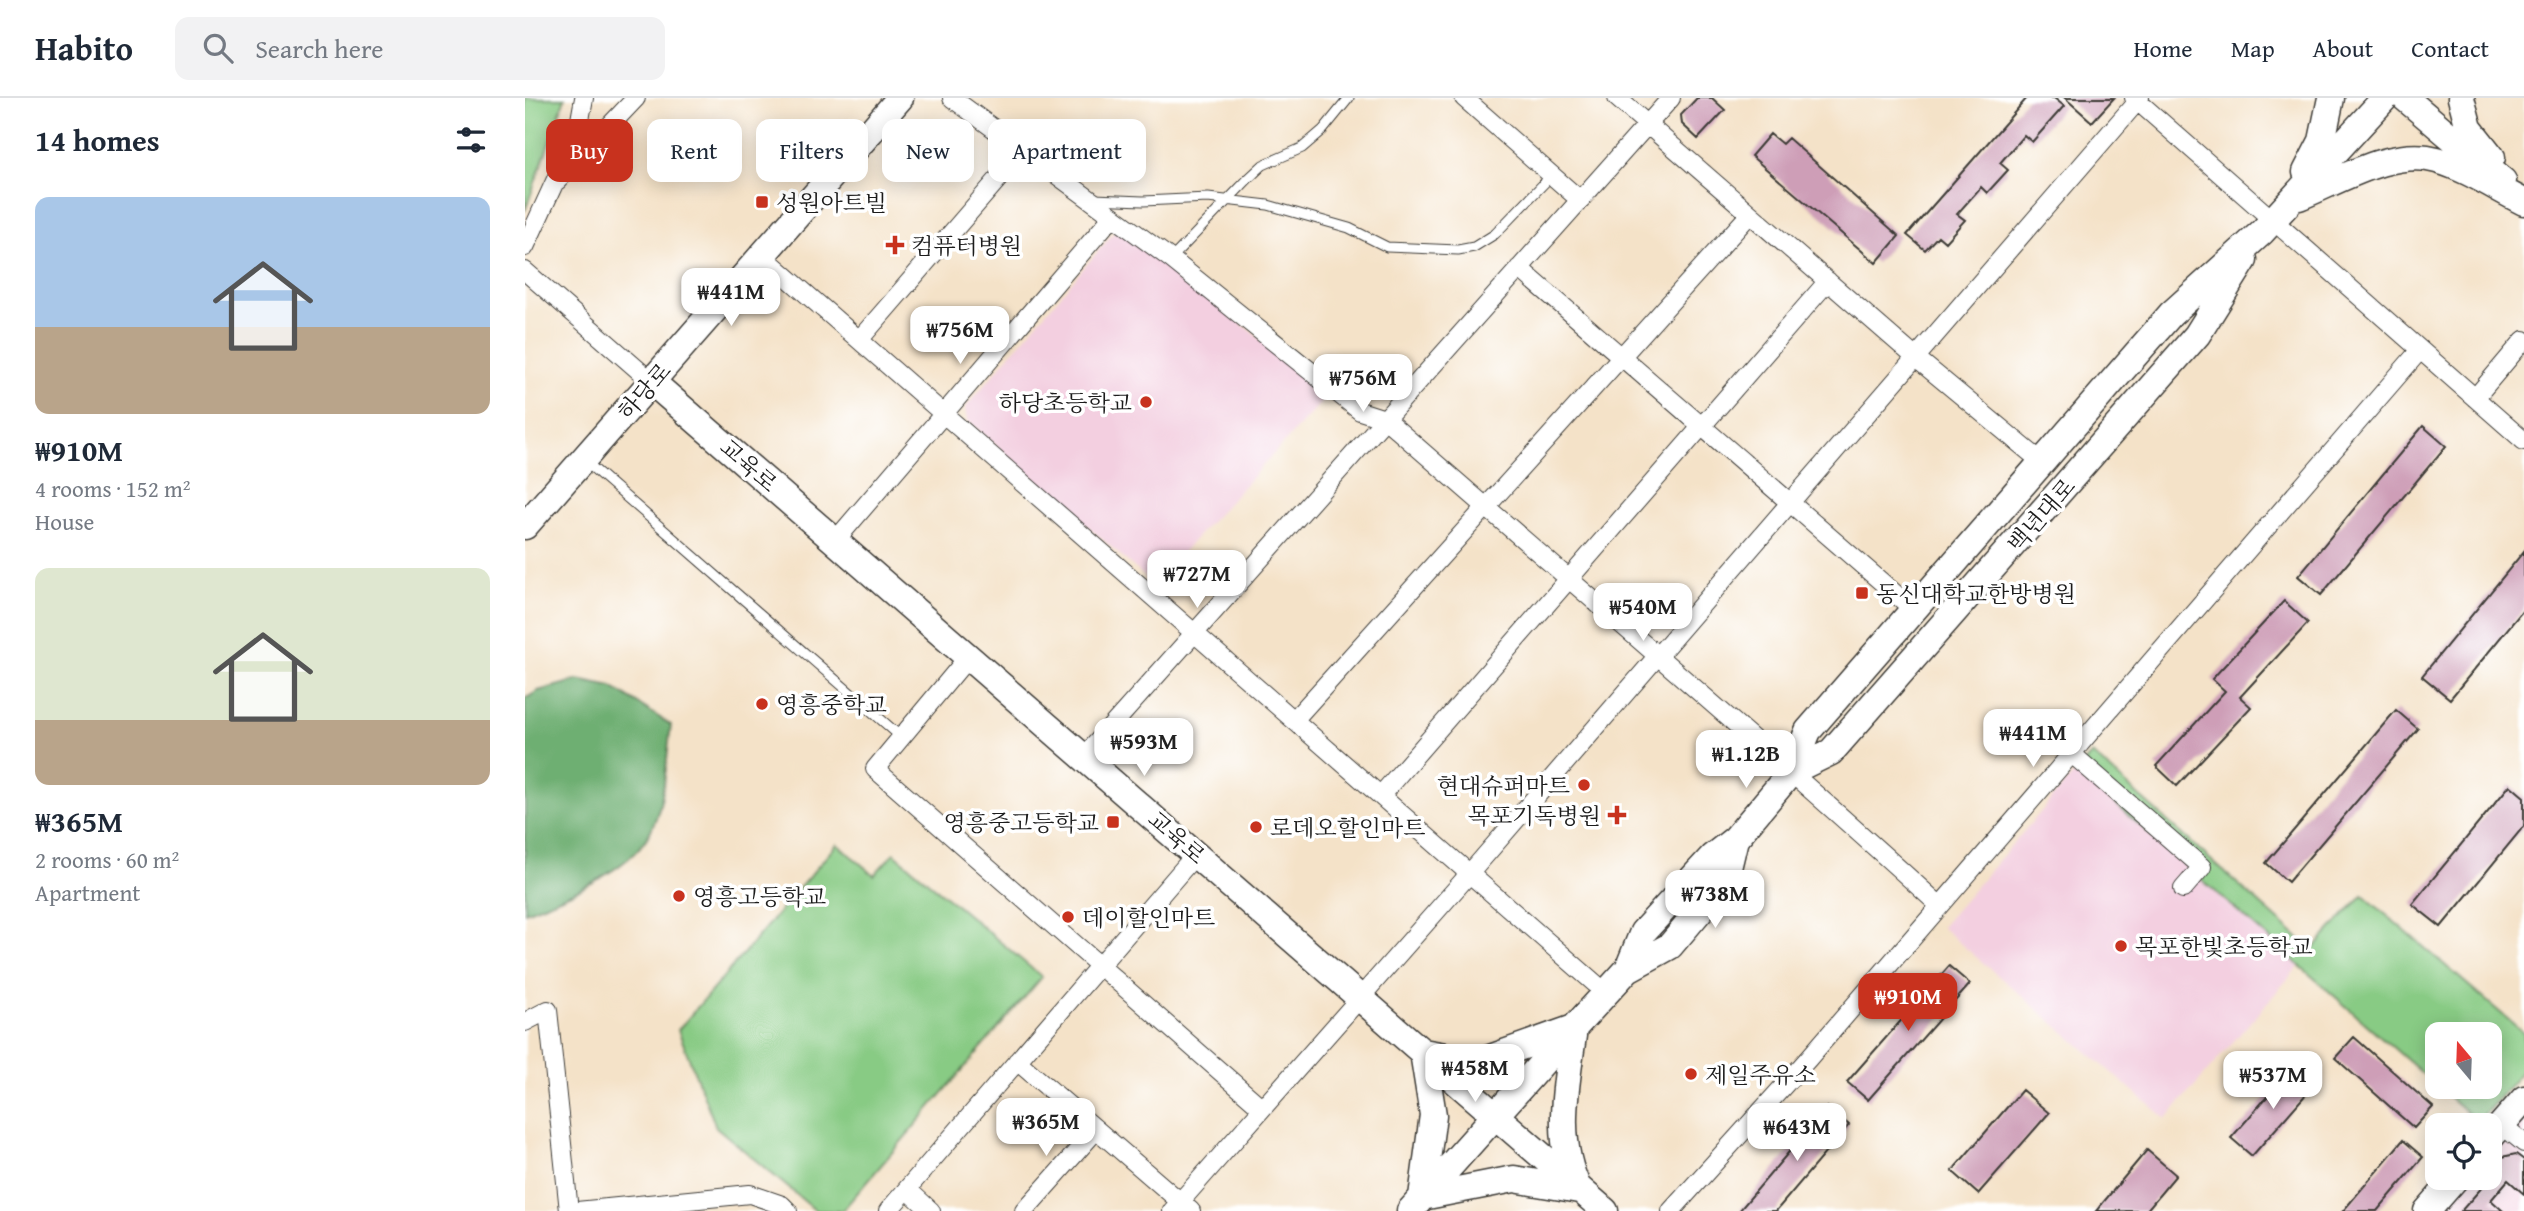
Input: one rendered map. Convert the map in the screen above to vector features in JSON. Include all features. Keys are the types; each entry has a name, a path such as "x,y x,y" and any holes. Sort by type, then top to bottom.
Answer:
{"street":[{"path":"525,247 578,131 584,98"},
{"path":"552,186 567,174 636,98"},
{"name":"하당로","path":"525,526 900,98"},
{"path":"952,98 988,124"},
{"path":"1464,98 1580,200"},
{"path":"1617,98 1916,358 2043,463"},
{"path":"1084,757 1671,98"},
{"path":"2292,200 2322,141 2331,98"},
{"name":"백년대로","path":"1416,1204 1628,969 1670,946 1725,881 1735,839 1793,771 1808,731 2171,314 2268,226 2385,98"},
{"path":"2405,98 2524,199"},
{"path":"2461,98 2469,128 2524,199"},
{"path":"1017,1061 1181,1208 1262,1108 1791,503 2137,99 2268,226 2420,350 2524,441"},
{"path":"2292,200 2380,164 2419,156 2438,160 2524,199"},
{"path":"859,340 995,182"},
{"path":"1068,182 1171,259 1360,411 1385,419 1657,657 1793,771 1940,905"},
{"path":"1294,720 1750,214"},
{"path":"835,541 1113,216"},
{"name":"백년대로","path":"1793,771 1831,752 2136,406 2197,335 2268,226"},
{"path":"763,256 1606,993"},
{"path":"1520,268 1914,610"},
{"path":"525,271 652,382"},
{"path":"1381,795 1828,281"},
{"path":"2475,398 2524,340"},
{"path":"1671,1211 1808,1059 2420,350"},
{"name":"교육로","path":"652,382 1605,1211"},
{"path":"969,656 875,769 1262,1108"},
{"path":"2072,754 2202,867 2183,889"},
{"path":"888,1211 1196,854"},
{"path":"525,1022 548,1010 569,1211"},
{"path":"1574,1028 1562,1128 1570,1171 1579,1190 1531,1179 1514,1179 1416,1204 1433,1115 1423,1052 1479,1062 1574,1028"},
{"path":"2502,1124 2524,1099"},
{"path":"1024,1211 1096,1130"},
{"path":"2502,1134 2524,1143"},
{"path":"907,1189 931,1211"},
{"path":"2427,1211 2445,1190"},
{"path":"577,1211 750,1194 782,1205 788,1211"}],"lane":[{"path":"1171,259 1263,165 1302,148 1323,130 1349,98"},
{"path":"1090,198 1143,201 1208,198 1296,212 1349,228 1387,247 1458,250 1474,247 1495,234 1552,176"},
{"path":"584,459 901,737"}],"shaded area":[{"name":"하당초등학교","path":"1121,224 1328,395 1153,584 967,420 965,408"},
{"name":"목포한빛초등학교","path":"2077,770 2300,965 2166,1119 1941,927"},
{"path":"2524,1099 2524,1211 2427,1211 2445,1190 2502,1190 2502,1124"}],"green space":[{"path":"525,98 565,98 558,119 546,119 546,152 525,211"},
{"path":"578,680 612,687 671,725 662,796 648,836 625,861 593,882 525,912 525,699 538,691"},
{"path":"2092,754 2312,950 2363,895 2524,1033 2524,1069 2503,1093 2503,1022 2425,1022 2425,1076 2077,770"},
{"path":"837,844 874,875 894,853 1042,977 842,1211 816,1211 716,1127 678,1030"},
{"path":"2452,1099 2498,1099 2486,1113 2468,1113"}],"building":[{"path":"1697,98 1712,98 1725,110 1698,139 1682,124 1681,115"},
{"path":"2027,98 2054,98 2064,106 2032,142 2024,135 2000,163 2008,170 1987,193 1981,187 1957,214 1965,220 1945,242 1938,236 1925,250 1907,235"},
{"path":"2065,98 2114,98 2092,122"},
{"path":"1770,134 1782,144 1788,138 1899,236 1876,263 1751,156"},
{"path":"2423,426 2446,446 2321,595 2298,576"},
{"path":"2524,551 2524,609 2450,699 2422,676"},
{"path":"2284,601 2308,623 2240,697 2251,707 2177,786 2156,766 2225,691 2212,679"},
{"path":"2396,710 2418,729 2288,882 2266,863"},
{"path":"2510,785 2524,797 2524,826 2441,927 2412,904"},
{"path":"1949,966 1970,984 1868,1100 1847,1082"},
{"path":"2354,1037 2433,1107 2414,1128 2335,1058"},
{"path":"2294,1066 2315,1084 2252,1156 2231,1138"},
{"path":"2022,1090 2049,1113 1978,1194 1952,1171"},
{"path":"1827,1107 1849,1125 1776,1211 1739,1211"},
{"path":"2403,1140 2423,1157 2377,1211 2343,1211"},
{"path":"2147,1150 2176,1175 2146,1211 2096,1211"},
{"path":"2516,1154 2524,1160 2524,1194 2508,1180 2502,1187 2502,1157"},
{"path":"2480,1190 2500,1190 2491,1200 2503,1211 2461,1211"}],"place":[{"name":"성원아트빌","path":"762,202"},
{"name":"컴퓨터병원","path":"895,245"},
{"name":"하당초등학교","path":"1146,402"},
{"name":"동신대학교한방병원","path":"1862,593"},
{"name":"영흥중학교","path":"762,704"},
{"name":"현대슈퍼마트","path":"1584,785"},
{"name":"목포기독병원","path":"1617,815"},
{"name":"영흥중고등학교","path":"1113,822"},
{"name":"로데오할인마트","path":"1256,827"},
{"name":"영흥고등학교","path":"679,896"},
{"name":"데이할인마트","path":"1068,917"},
{"name":"목포한빛초등학교","path":"2121,946"},
{"name":"제일주유소","path":"1691,1074"}]}
